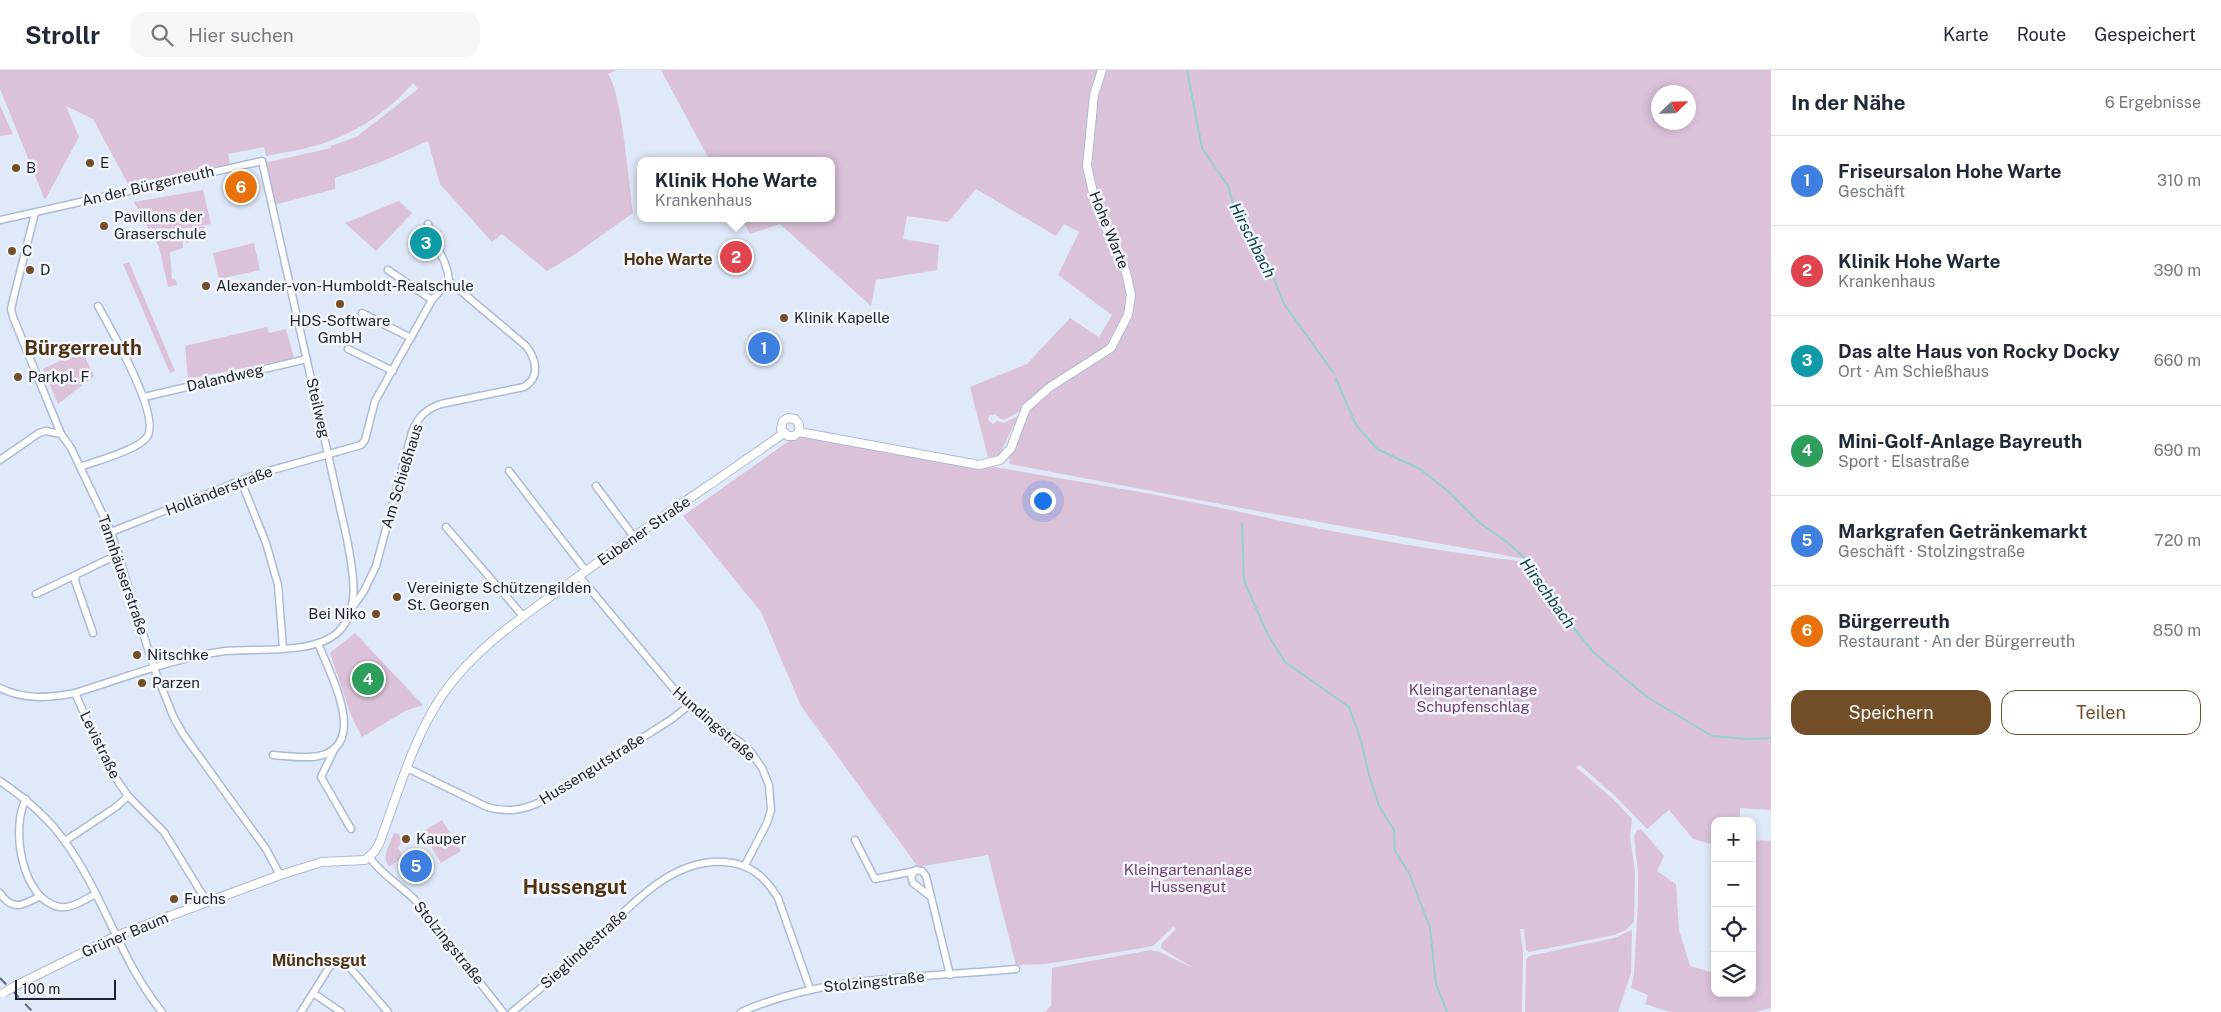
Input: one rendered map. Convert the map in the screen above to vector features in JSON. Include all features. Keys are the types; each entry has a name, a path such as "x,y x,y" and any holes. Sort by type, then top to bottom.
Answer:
{"street":[{"name":"Hohe Warte","path":"784,433 793,436 798,432 979,465 996,463 1011,448 1026,408 1050,386 1111,348 1128,315 1131,295 1123,261 1096,206 1087,166 1094,95 1102,70"},
{"name":"An der Bürgerreuth","path":"0,220 262,161"},
{"name":"Steilweg","path":"262,161 347,539 353,575 352,608 347,620 339,631 318,643"},
{"name":"Tannhäuserstraße","path":"35,213 11,309 13,317 61,434 80,467 111,532 154,668 173,716 183,734 266,849 280,875"},
{"path":"348,349 393,371 432,300 449,281 446,262 430,234 428,224"},
{"path":"388,270 432,300"},
{"name":"Am Schießhaus","path":"352,608 364,591 376,566 412,432 421,415 441,404 524,386 532,381 535,373 534,359 526,346 449,281"},
{"path":"80,467 143,442 150,430 144,397 125,356 98,306"},
{"path":"362,313 411,338"},
{"name":"Dalandweg","path":"144,397 307,359"},
{"name":"Holländerstraße","path":"111,532 271,470 358,447 363,443 375,401 393,371"},
{"path":"784,433 781,424 784,420 790,418 798,421 798,432"},
{"path":"0,460 39,433 46,431 61,434"},
{"name":"Eubener Straße","path":"370,858 380,844 407,768 423,730 443,695 464,667 484,647 523,616 784,433"},
{"path":"509,471 586,571"},
{"path":"240,481 266,543 275,570 281,603 283,648"},
{"path":"596,486 634,537"},
{"path":"446,528 523,616"},
{"path":"36,594 119,554"},
{"path":"76,575 75,581 93,633"},
{"name":"Hundingstraße","path":"580,576 688,706 751,752 766,776 771,810 767,823 745,865"},
{"path":"0,688 27,697 75,693 190,658 225,652 302,647 318,643 342,709 345,723 341,743 334,750 321,777 351,829"},
{"name":"Levistraße","path":"75,693 106,763 128,796 164,832 207,902"},
{"name":"Hussengutstraße","path":"407,768 487,807 500,811 523,809 544,800 672,719 688,706"},
{"path":"273,755 317,756 334,750"},
{"path":"0,781 26,799 46,818 65,841 96,894 116,936 151,999 162,1012"},
{"name":"Levistraße","path":"65,841 128,796"},
{"path":"26,799 18,820 18,844 28,873 40,896 54,905 64,907 96,894"},
{"path":"855,840 875,879 916,870 920,870 925,874 950,975"},
{"name":"Grüner Baum","path":"1,994 116,936 280,875 322,862 365,860 370,858"},
{"name":"Stolzingstraße","path":"370,858 380,871 402,887 415,900 503,1012"},
{"name":"Sieglindestraße","path":"512,1012 544,986 645,893 664,879 683,868 701,863 713,861 745,865"},
{"path":"745,865 761,875 778,898 810,989"},
{"path":"916,870 911,876 913,883 930,896"},
{"path":"0,893 6,902 14,906 40,896"},
{"path":"301,1012 330,966 342,960 388,1012"},
{"name":"Stolzingstraße","path":"742,1012 778,998 810,989 852,982 1016,969"},
{"path":"313,993 341,1012"}],"green space":[{"path":"0,70 617,70 608,74 613,85 621,119 633,213 574,255 547,271 502,234 492,242 440,184 428,141 381,162 335,178 335,189 274,205 264,163 331,148 331,146 356,137 418,89 413,83 395,102 374,118 351,132 327,142 266,156 264,147 228,154 230,164 128,184 93,119 66,106 79,137 45,200 0,89"},
{"path":"661,70 1098,70 1090,94 1088,134 1083,167 1123,271 1128,296 1124,314 1107,345 1048,383 1020,411 1004,420 995,414 989,416 988,420 993,424 997,421 1004,423 1018,416 998,458 989,461 970,387 1027,364 1070,318 1099,337 1112,315 1058,275 1079,232 1064,224 1056,236 976,189 948,222 907,216 903,239 939,245 937,270 876,280 871,306 780,224 750,234 743,222 835,222 835,157 708,157"},
{"path":"1106,70 1771,70 1771,810 1740,808 1740,817 1711,817 1711,844 1693,839 1669,810 1647,829 1616,797 1580,765 1576,767 1614,800 1632,819 1630,837 1635,872 1634,922 1626,930 1614,935 1529,952 1526,950 1524,929 1520,929 1523,953 1522,1012 1045,1012 1051,1006 1052,968 1151,950 1160,952 1195,969 1161,948 1162,943 1176,929 1173,927 1153,946 1046,964 1016,965 988,855 918,867 801,706 761,612 683,516 789,441 797,433 989,464 995,467 1172,498 1374,539 1519,561 1526,564 1540,582 1534,567 1520,558 1010,464 1009,458 1029,410 1052,389 1113,353 1130,316 1136,296 1131,272 1100,205 1092,167 1098,95"},
{"path":"0,106 13,134 0,136"},
{"path":"203,190 211,224 183,229 183,248 170,252 172,279 176,280 177,285 168,287 159,247 134,202"},
{"path":"399,201 412,213 376,251 345,223"},
{"path":"204,226 207,238 186,243 184,230"},
{"path":"254,243 260,270 219,279 213,253"},
{"path":"129,262 175,371 170,373 123,264"},
{"path":"267,327 269,333 286,329 294,358 188,379 185,346"},
{"path":"82,350 94,376 58,404 43,369"},
{"path":"355,633 423,705 405,711 362,737 352,718 330,653"},
{"path":"442,820 461,851 441,863 422,832"},
{"path":"1641,829 1664,856 1657,871 1676,884 1679,930 1690,966 1711,972 1711,997 1756,997 1756,840 1771,841 1771,1008 1755,1012 1670,1012 1645,1004 1648,995 1631,988 1634,974 1638,902 1638,872 1634,837 1637,830"},
{"path":"394,833 399,834 401,843 398,848 403,857 389,867 386,854"},
{"path":"1632,930 1631,973 1618,1012 1525,1012 1526,960 1529,956 1614,938"}],"waterway":[{"name":"Hirschbach","path":"1187,70 1202,148 1228,186 1235,211 1268,264 1284,304 1333,372"},
{"name":"Hirschbach","path":"1336,379 1356,425 1377,449 1420,469 1449,492 1480,523 1507,542 1530,563 1546,594 1593,652 1647,697 1712,736 1749,739 1771,738"},
{"path":"1242,523 1244,581 1268,635 1285,662 1349,707 1360,737 1379,806 1394,830 1395,851 1410,875 1430,928 1436,984 1447,1012"}],"railway":[{"path":"0,978 33,1012"}],"place":[{"name":"E","path":"90,163"},
{"name":"B","path":"16,168"},
{"name":"Bürgerreuth","path":"241,187"},
{"name":"Pavillons der Graserschule","path":"104,226"},
{"name":"Das alte Haus von Rocky Docky","path":"426,243"},
{"name":"C","path":"12,251"},
{"name":"Klinik Hohe Warte","path":"736,257"},
{"name":"D","path":"30,270"},
{"name":"Alexander-von-Humboldt-Realschule","path":"206,286"},
{"name":"HDS-Software GmbH","path":"340,304"},
{"name":"Klinik Kapelle","path":"784,318"},
{"name":"Friseursalon Hohe Warte","path":"764,348"},
{"name":"Parkpl. F","path":"18,377"},
{"name":"Vereinigte Schützengilden St. Georgen","path":"397,597"},
{"name":"Bei Niko","path":"376,614"},
{"name":"Nitschke","path":"137,655"},
{"name":"Mini-Golf-Anlage Bayreuth","path":"368,679"},
{"name":"Parzen","path":"142,683"},
{"name":"Kauper","path":"406,839"},
{"name":"Markgrafen Getränkemarkt","path":"416,866"},
{"name":"Fuchs","path":"174,899"}],"district":[{"name":"Hohe Warte","path":"668,259"},
{"name":"Bürgerreuth","path":"83,348"},
{"name":"Hussengut","path":"575,887"},
{"name":"Münchssgut","path":"319,960"}],"park label":[{"name":"Kleingartenanlage Schupfenschlag","path":"1473,698"},
{"name":"Kleingartenanlage Hussengut","path":"1188,878"}]}
